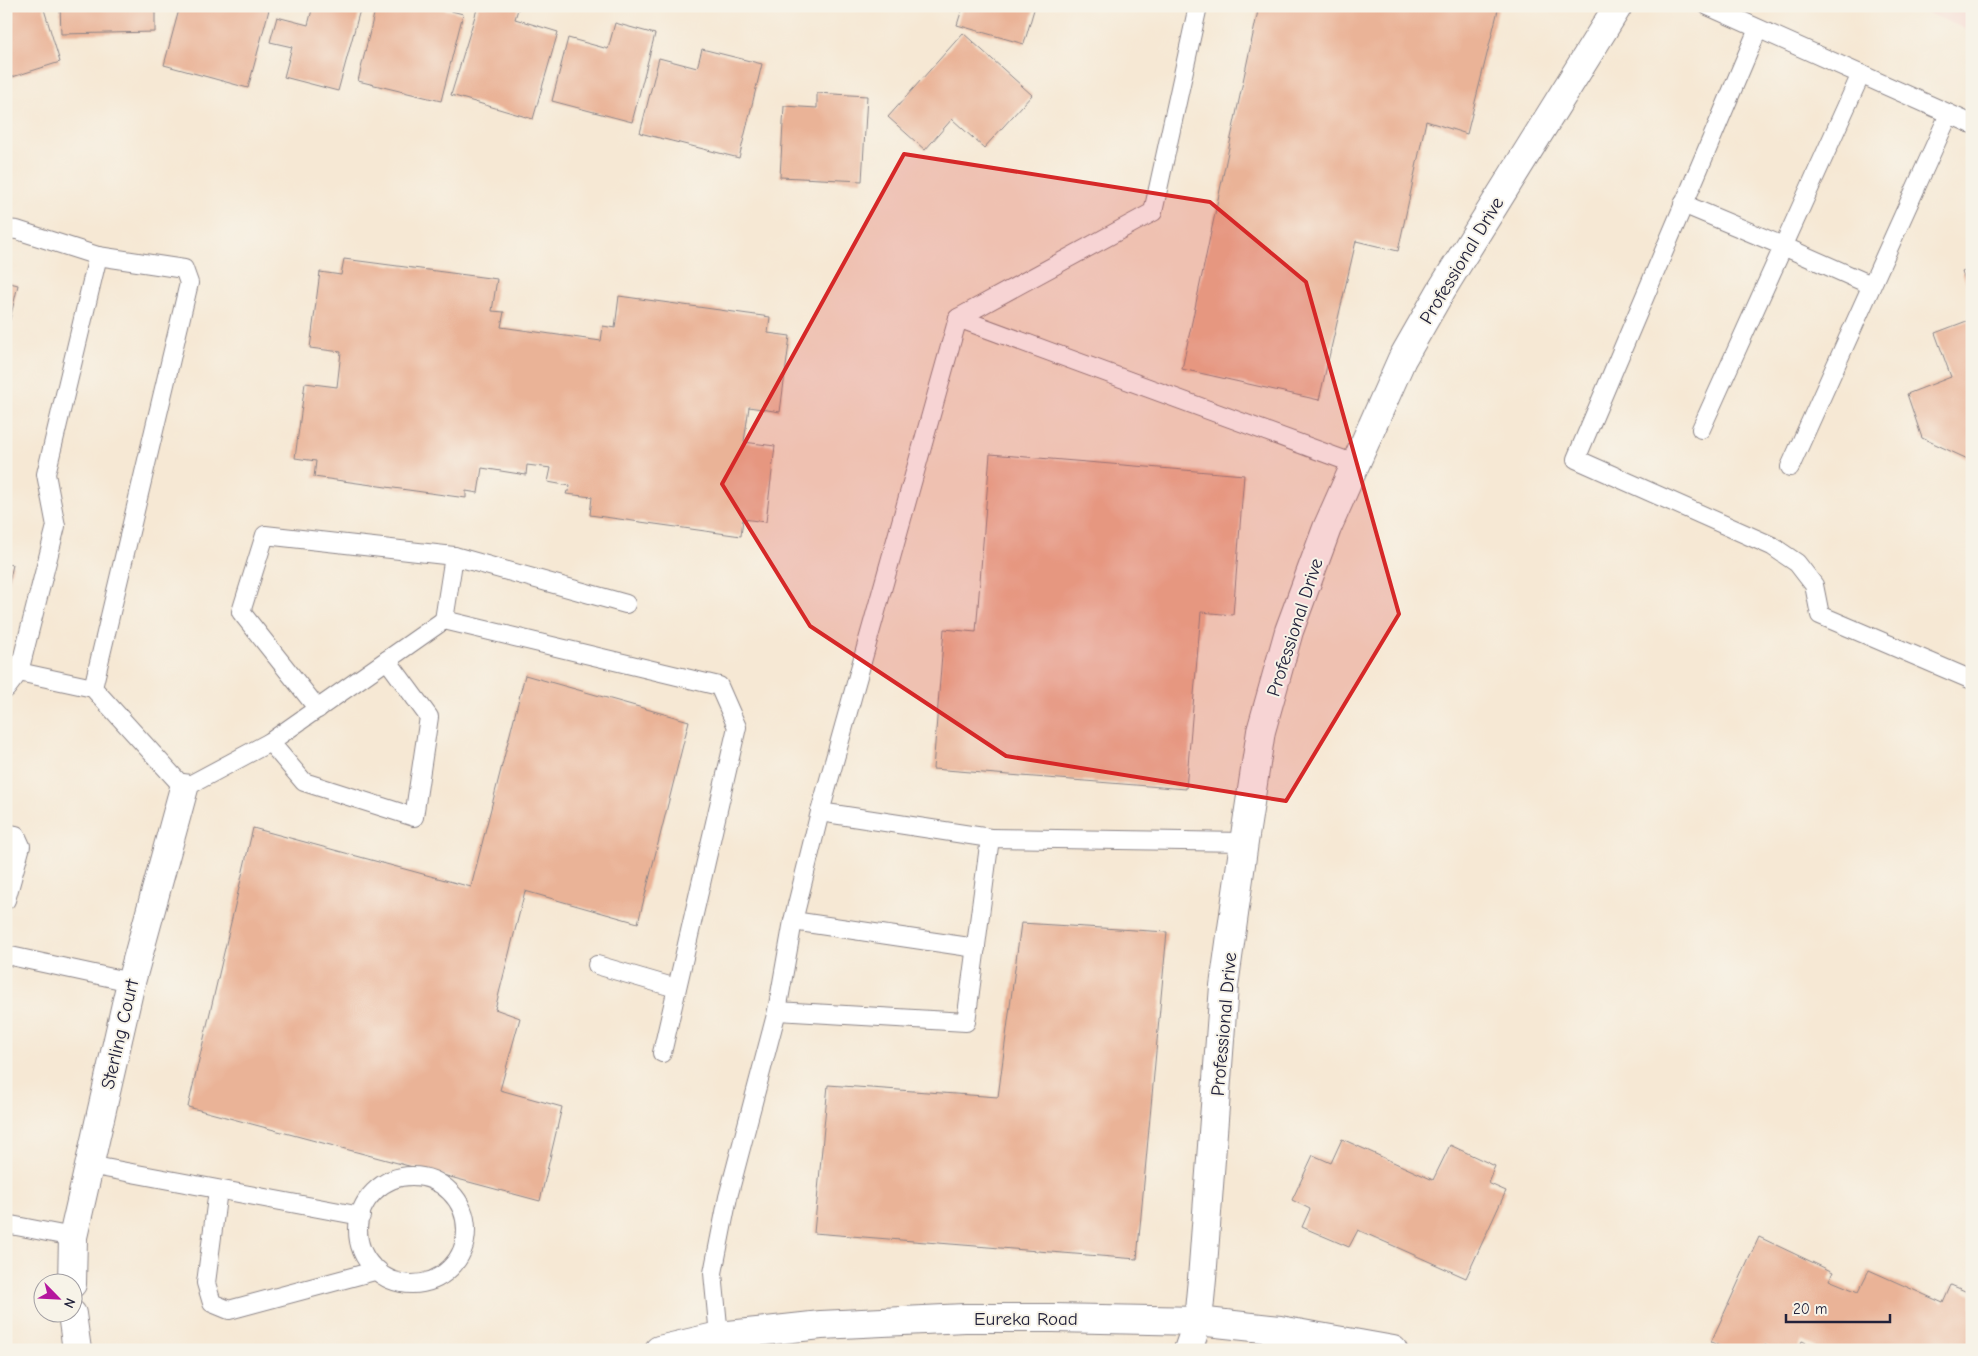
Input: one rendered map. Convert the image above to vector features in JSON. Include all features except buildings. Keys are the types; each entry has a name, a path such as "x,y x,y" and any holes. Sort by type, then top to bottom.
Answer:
{"street":[{"name":"Professional Drive","path":"1188,1350 1198,1321 1224,986 1244,842 1261,731 1289,631 1327,528 1402,358 1442,289 1618,6"},
{"name":"Sterling Court","path":"72,1274 73,1237 130,982 184,788"},
{"name":"Eureka Road","path":"659,1350 719,1336 821,1325 965,1318 1053,1318 1198,1321 1280,1330 1393,1350"},
{"path":"73,1324 77,1350"}],"lane":[{"path":"719,1336 713,1273 728,1197 777,1011 793,921 820,812 958,318 1153,212 1198,6"},
{"path":"1708,6 1972,124"},
{"path":"1758,29 1576,459 1772,546 1796,563 1814,585 1820,616 1972,680"},
{"path":"1701,429 1861,74"},
{"path":"1790,467 1949,114"},
{"path":"1683,204 1871,285"},
{"path":"6,229 17,230 98,256 184,270 189,283 93,688"},
{"path":"6,689 19,672 56,526 46,474 98,256"},
{"path":"958,318 1355,464"},
{"path":"318,709 241,612 265,535 454,556 626,604"},
{"path":"19,672 93,688 184,788 270,742 444,620 454,556"},
{"path":"444,620 719,686 737,727 662,1053"},
{"path":"270,742 304,782 414,818 429,717 387,660"},
{"path":"820,812 990,838 1244,842"},
{"path":"6,833 16,835 21,846 6,900"},
{"path":"777,1011 966,1022 990,838"},
{"path":"793,921 976,948"},
{"path":"6,955 130,982"},
{"path":"597,965 676,988"},
{"path":"90,1166 361,1216"},
{"path":"420,1176 440,1184 456,1197 465,1217 466,1238 459,1258 445,1273 426,1283 404,1284 385,1277 378,1270 369,1263 360,1244 359,1223 366,1203 380,1187 399,1178 420,1176"},
{"path":"218,1190 206,1284 212,1303 229,1310 378,1270"},
{"path":"6,1224 73,1237"}],"highlighted area":[{"path":"904,154 1210,202 1306,282 1399,614 1286,801 1006,756 810,626 722,484"}],"shaded area":[{"path":"1912,6 1972,6 1972,32"}]}
